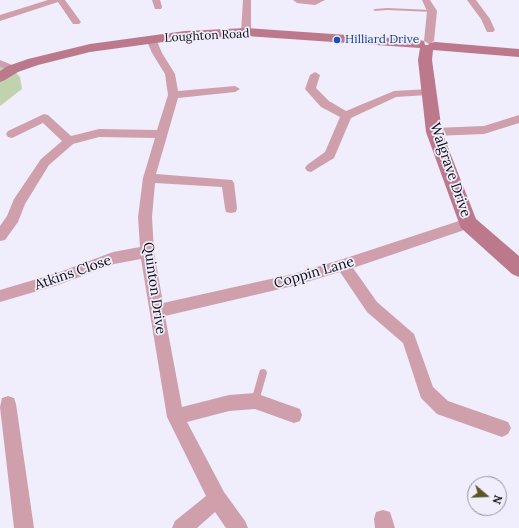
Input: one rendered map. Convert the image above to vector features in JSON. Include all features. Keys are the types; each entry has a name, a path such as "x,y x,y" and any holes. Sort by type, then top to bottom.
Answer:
{"street":[{"path":"0,18 56,0"},
{"path":"61,0 76,22"},
{"path":"246,32 247,0"},
{"path":"297,0 315,2 321,0"},
{"path":"426,0 432,11 427,45"},
{"path":"471,0 486,19 490,30"},
{"name":"Loughton Road","path":"0,77 14,69 33,62 90,48 185,35 246,32 519,53"},
{"name":"Quinton Drive","path":"151,40 170,74 173,95 149,178 145,217 147,252 175,417 216,499 238,528"},
{"name":"Walgrave Drive","path":"427,45 425,60 434,132 468,222 519,268"},
{"path":"0,64 14,69"},
{"path":"315,75 310,88 325,104 346,116"},
{"path":"173,95 235,89"},
{"path":"311,168 330,155 346,116 394,94 428,92"},
{"path":"12,134 44,118 69,141"},
{"path":"434,132 484,130 519,119"},
{"path":"0,236 13,218 19,203 46,162 69,141 99,133 162,134"},
{"path":"149,178 233,182 231,208"},
{"name":"Coppin Lane","path":"157,311 294,280 343,265 468,222"},
{"name":"Atkins Close","path":"0,296 58,279 113,258 147,252"},
{"path":"343,265 372,307 409,339 427,392 443,408 502,428"},
{"path":"175,417 229,403 255,401 294,415"},
{"path":"8,404 24,528"},
{"path":"182,528 216,499"}],"lane":[{"path":"375,10 387,9 432,11"},
{"path":"255,401 263,373"}],"green space":[{"path":"0,63 13,69 20,77 22,89 0,106"}],"place":[{"name":"Hilliard Drive","path":"337,40"}]}
